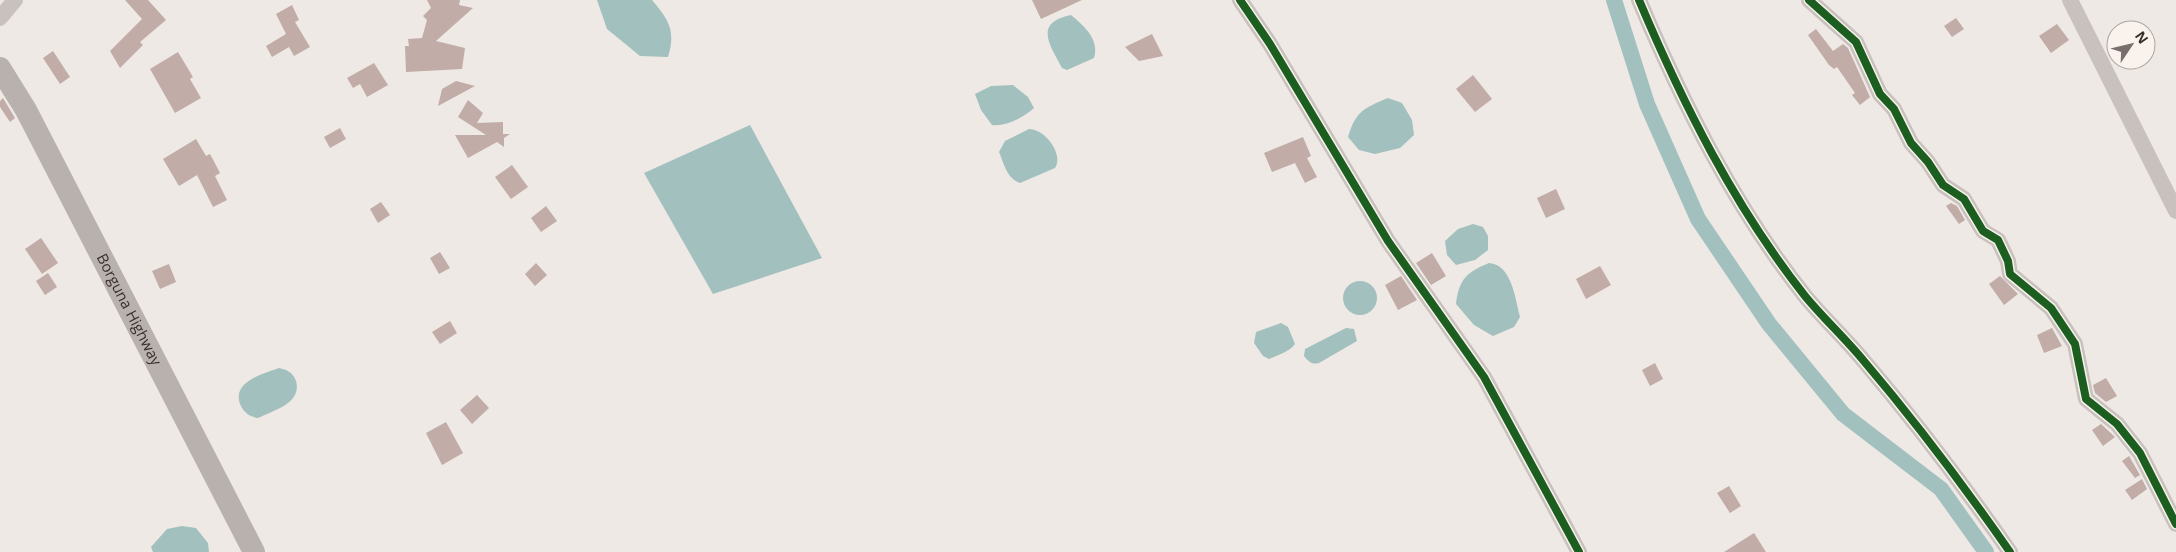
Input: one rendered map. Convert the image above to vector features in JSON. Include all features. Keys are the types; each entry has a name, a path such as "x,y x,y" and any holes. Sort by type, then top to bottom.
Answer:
{"main road":[{"name":"Borguna Highway","path":"0,68 26,110 254,552"}],"street":[{"path":"0,18 15,0"},
{"path":"1240,0 1302,95 1388,241 1484,377 1578,552"},
{"path":"1639,0 1682,95 1717,165 1763,235 1805,296 1864,360 1974,500 2010,552"},
{"path":"1809,0 1856,42 1880,94 1894,109 1911,144 1928,162 1943,185 1964,199 1983,231 1998,240 2008,261 2010,274 2051,308 2075,344 2086,399 2118,424 2140,453 2176,524"},
{"path":"2070,0 2176,211"}],"water":[{"path":"597,0 652,0 667,20 671,33 668,57 640,56 607,29"},
{"path":"1071,15 1093,39 1095,51 1094,58 1067,70 1062,68 1053,51 1048,36 1048,29 1052,23"},
{"path":"1013,85 1028,97 1034,108 1014,121 992,125 981,110 975,94 991,86"},
{"path":"1388,98 1402,103 1412,120 1414,135 1400,148 1375,154 1359,150 1348,137 1354,121 1367,108"},
{"path":"750,125 822,258 713,294 644,173"},
{"path":"1029,129 1041,133 1047,138 1055,150 1057,162 1055,168 1020,183 1009,175 999,152 1005,141"},
{"path":"1473,224 1483,227 1488,236 1488,250 1475,260 1456,265 1447,255 1445,241 1458,229"},
{"path":"1489,263 1497,265 1508,276 1520,317 1514,327 1493,336 1474,325 1456,304 1459,288 1465,278 1470,273"},
{"path":"1360,281 1372,286 1377,298 1372,310 1360,315 1348,310 1343,298 1348,286"},
{"path":"1281,323 1288,327 1295,344 1287,351 1269,359 1263,356 1254,343 1256,332"},
{"path":"1346,328 1354,329 1357,341 1319,363 1311,363 1304,356 1305,349"},
{"path":"279,368 289,372 295,378 297,389 295,395 286,405 279,409 258,418 249,415 242,408 239,392 249,381"},
{"path":"182,526 196,528 208,543 209,552 153,552 151,547 167,529"}],"building":[{"path":"125,0 148,0 166,20 140,42 143,45 120,68 110,51 142,19"},
{"path":"427,0 460,0 459,5 473,8 436,41 465,48 462,69 406,72 405,46 409,46 408,39 422,38 427,20 423,16 431,8"},
{"path":"1032,0 1082,0 1041,19"},
{"path":"292,5 299,20 295,22 310,47 294,56 289,47 272,57 266,46 286,34 276,14"},
{"path":"1956,18 1964,29 1952,37 1944,26"},
{"path":"2057,24 2069,40 2051,53 2039,36"},
{"path":"1816,29 1833,51 1843,44 1848,48 1870,97 1860,105 1852,95 1855,93 1837,67 1834,69 1829,65 1808,35"},
{"path":"1152,34 1163,56 1139,61 1125,47"},
{"path":"53,51 70,77 60,84 43,58"},
{"path":"178,52 193,77 190,79 201,98 175,113 150,69"},
{"path":"374,63 388,85 367,97 360,84 353,88 347,78"},
{"path":"1473,75 1492,99 1475,112 1456,89"},
{"path":"456,81 475,86 438,106 442,89"},
{"path":"3,98 15,118 10,122 0,107 0,101"},
{"path":"468,100 483,113 477,123 503,122 503,134 510,134 504,138 504,147 497,142 468,158 455,135 486,135 458,117"},
{"path":"340,128 346,139 330,148 324,137"},
{"path":"1303,137 1311,156 1307,158 1317,177 1305,183 1295,163 1272,172 1264,153"},
{"path":"196,139 206,156 210,154 220,173 215,176 227,200 213,207 197,175 179,186 163,159"},
{"path":"512,165 528,187 511,199 495,177"},
{"path":"1556,189 1565,209 1546,218 1537,198"},
{"path":"381,202 390,215 378,223 370,209"},
{"path":"1951,203 1957,206 1965,220 1959,224 1946,206"},
{"path":"546,206 557,221 541,232 531,218"},
{"path":"41,238 58,263 42,274 25,249"},
{"path":"440,252 450,268 439,274 430,258"},
{"path":"1432,253 1446,276 1431,285 1416,263"},
{"path":"536,263 547,275 535,286 525,274"},
{"path":"169,264 176,282 160,289 152,271"},
{"path":"1600,266 1611,285 1586,299 1576,279"},
{"path":"48,273 57,287 45,295 36,281"},
{"path":"1401,276 1417,300 1398,310 1385,285"},
{"path":"2000,276 2018,294 2004,305 1989,284"},
{"path":"450,321 457,333 440,344 432,332"},
{"path":"2052,328 2062,346 2044,353 2037,335"},
{"path":"1655,363 1663,379 1650,386 1642,370"},
{"path":"2106,378 2117,396 2106,402 2095,393 2093,385"},
{"path":"477,395 489,408 472,424 460,410"},
{"path":"446,422 463,453 442,465 426,433"},
{"path":"2101,424 2115,437 2103,446 2092,430"},
{"path":"2129,456 2140,475 2135,478 2122,461"},
{"path":"2142,479 2147,489 2132,500 2125,490"},
{"path":"1729,486 1741,506 1730,513 1717,493"},
{"path":"1754,533 1766,552 1724,552"}],"waterway":[{"path":"1614,0 1647,104 1698,219 1769,324 1843,414 1941,489 1986,552"}],"cycle path":[{"path":"1240,0 1270,44 1388,241 1484,377 1579,552"},
{"path":"1639,0 1692,116 1733,190 1779,262 1805,296 1856,352 1920,430 2010,552"},
{"path":"1809,0 1856,42 1880,94 1894,109 1911,143 1928,162 1943,185 1964,199 1983,231 1998,240 2008,261 2010,274 2051,308 2075,344 2086,399 2117,424 2140,453 2176,524"}]}
